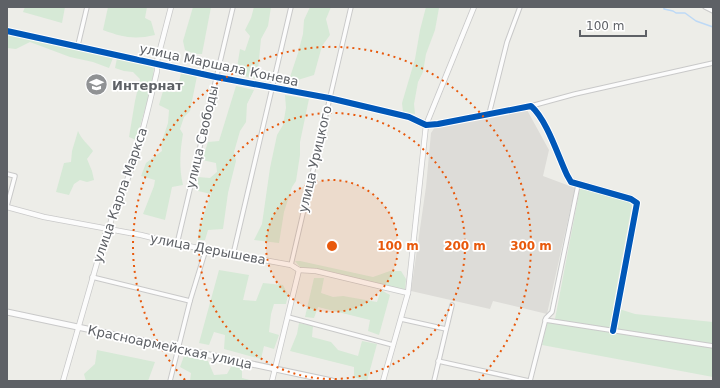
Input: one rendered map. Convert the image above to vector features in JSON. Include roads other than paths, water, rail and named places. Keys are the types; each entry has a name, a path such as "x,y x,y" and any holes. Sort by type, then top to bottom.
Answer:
{"main road":[{"name":"Красноармейская улица","path":"7,312 330,381"}],"street":[{"path":"78,45 87,7"},
{"name":"улица Карла Маркса","path":"64,381 105,235 109,230 112,218 122,197 137,150 158,71 157,64 171,7"},
{"name":"улица Свободы","path":"177,244 233,7"},
{"path":"233,255 273,87 290,7"},
{"name":"улица Урицкого","path":"291,265 351,7"},
{"path":"383,381 408,293 426,125 474,7"},
{"path":"489,114 507,42 520,7"},
{"path":"705,7 713,11"},
{"name":"улица Маршала Конева","path":"7,31 78,45 157,64 329,98 409,118 426,125"},
{"path":"426,125 531,106 574,94 713,63"},
{"path":"531,106 542,120 566,175 571,182 631,199 637,203 613,331"},
{"path":"7,174 14,176 7,206"},
{"path":"438,361 529,381 545,320 552,312 578,185"},
{"name":"улица Дерышева","path":"7,206 44,217 233,255 291,265 300,270 316,271 408,293"},
{"path":"170,381 190,301 206,249"},
{"path":"272,381 300,270"},
{"path":"92,277 190,301"},
{"path":"434,381 452,305"},
{"path":"288,317 393,345"},
{"path":"401,319 446,329"},
{"path":"545,320 713,346"}],"waterway":[{"path":"664,7 664,9 676,13 685,13 696,21 713,27"}],"place":[{"name":"Интернат","path":"97,85"}]}
